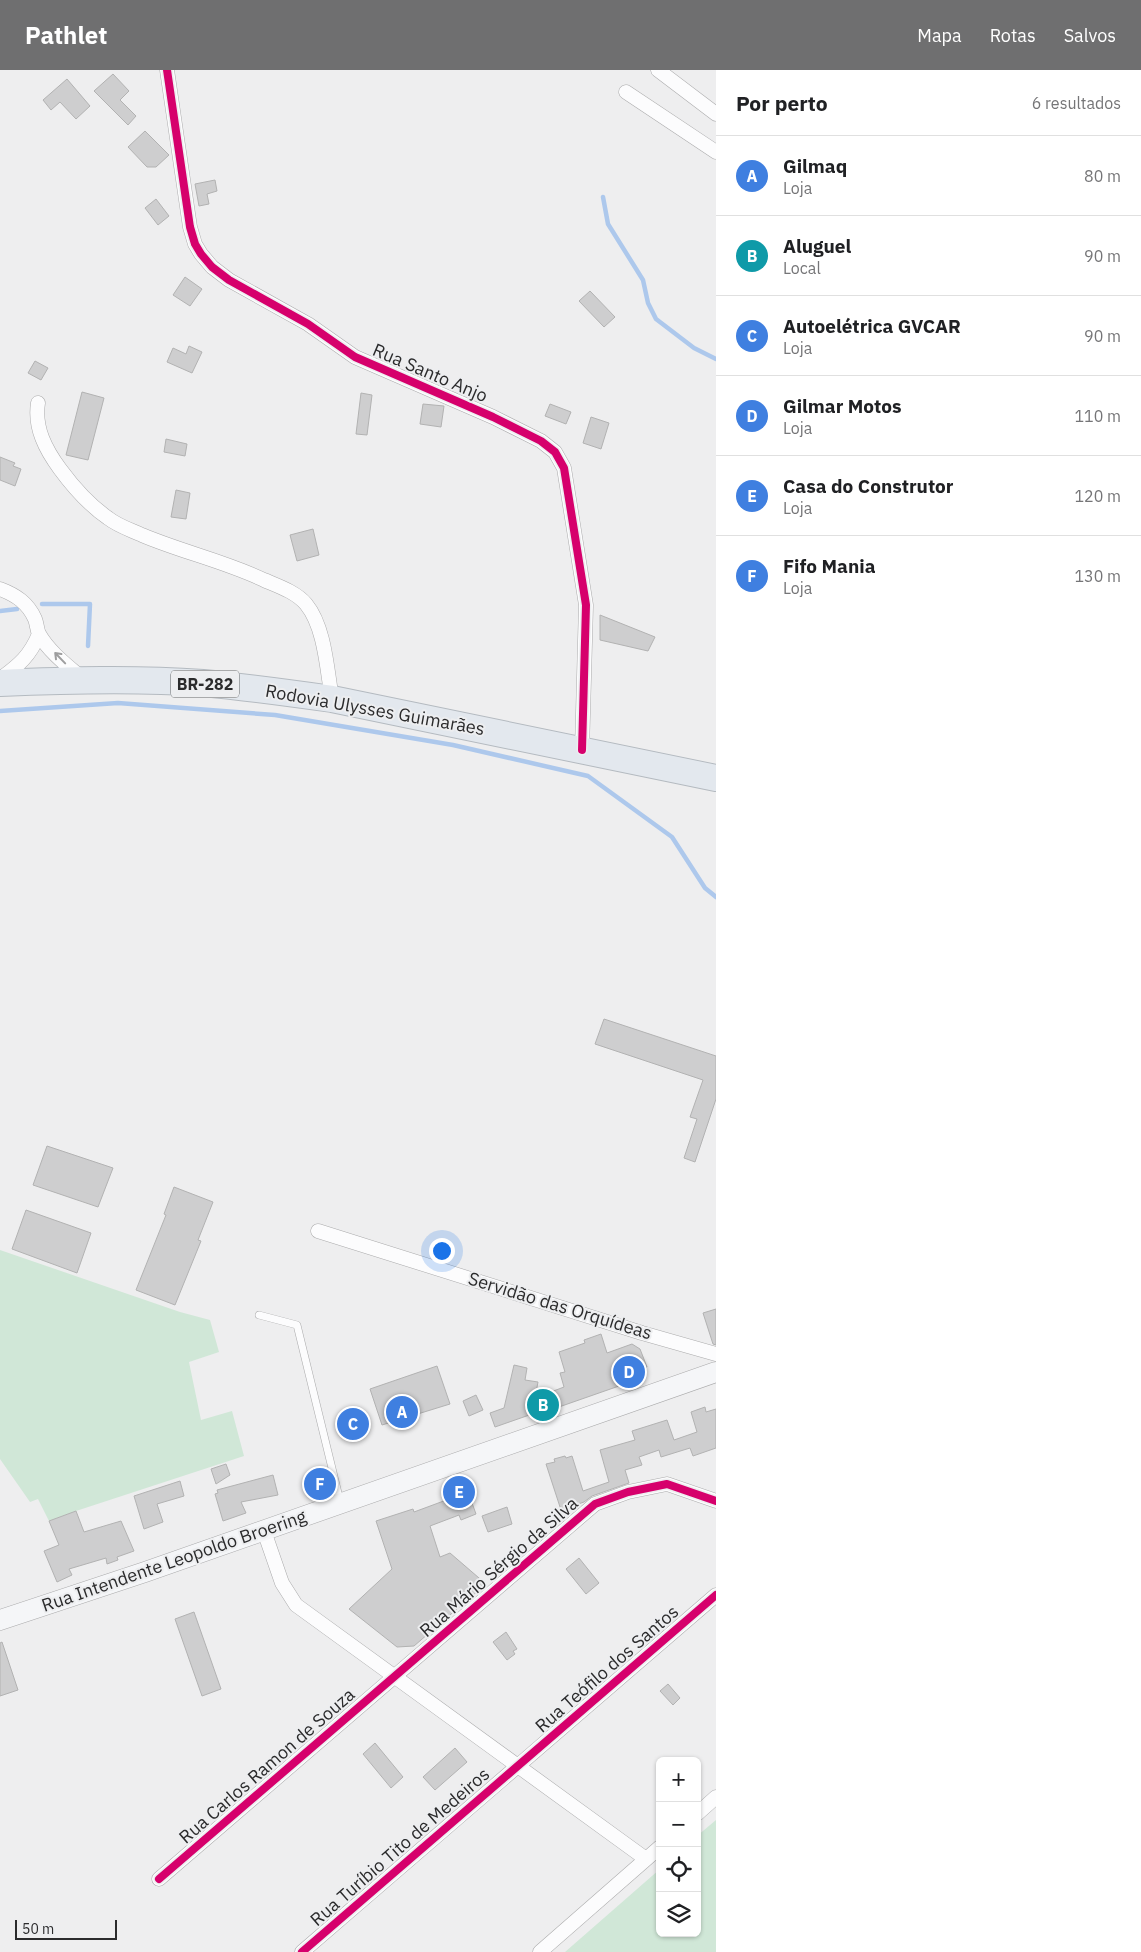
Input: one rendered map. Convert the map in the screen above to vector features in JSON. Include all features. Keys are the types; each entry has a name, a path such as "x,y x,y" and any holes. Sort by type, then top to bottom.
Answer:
{"highway":[{"name":"Rodovia Ulysses Guimarães","path":"0,681 84,680 202,683 273,690 332,699 716,778"}],"main road":[{"name":"Rua Intendente Leopoldo Broering","path":"0,1620 264,1531 716,1372"}],"street":[{"name":"Rua Santo Anjo","path":"167,70 192,235 201,254 212,267 228,280 308,324 355,357 493,417 549,446 560,459 565,476 586,605 582,750"},
{"path":"658,70 716,114"},
{"path":"626,92 716,152"},
{"path":"38,403 37,416 40,433 52,457 86,500 109,519 157,541 257,577 294,594 304,602 311,611 320,637 332,699"},
{"path":"0,589 12,594 26,605 34,616 39,634 52,650 84,680"},
{"path":"0,681 24,661 33,649 39,634"},
{"name":"Servidão das Orquídeas","path":"318,1231 716,1354"},
{"name":"Rua Mário Sérgio da Silva","path":"394,1676 595,1504 628,1492 667,1484 716,1501"},
{"path":"264,1531 282,1583 296,1605 646,1859"},
{"name":"Rua Teófilo dos Santos","path":"518,1766 716,1595"},
{"name":"Rua Carlos Ramon de Souza","path":"159,1879 394,1676"},
{"name":"Rua Turíbio Tito de Medeiros","path":"302,1952 518,1766"},
{"path":"701,1810 716,1797"},
{"path":"540,1952 656,1850"}],"lane":[{"path":"260,1315 297,1326 341,1504"}],"green space":[{"path":"0,1250 180,1312 210,1320 219,1352 189,1362 201,1420 232,1411 244,1456 49,1521 38,1499 30,1502 0,1459"},
{"path":"716,1820 716,1952 565,1952 656,1872 656,1937 701,1937 701,1833"}],"building":[{"path":"113,74 129,91 120,100 136,116 128,125 94,91"},
{"path":"67,79 90,106 76,119 60,102 51,110 43,100"},
{"path":"145,131 169,155 156,167 147,167 128,147"},
{"path":"215,180 217,191 207,194 209,204 199,206 195,184"},
{"path":"156,199 169,216 158,225 145,208"},
{"path":"185,277 202,289 190,306 173,295"},
{"path":"590,291 615,317 604,327 579,301"},
{"path":"189,346 202,352 192,373 167,362 173,348 186,354"},
{"path":"35,361 48,368 41,380 28,373"},
{"path":"82,392 104,398 88,460 66,455"},
{"path":"361,393 372,395 367,435 356,434"},
{"path":"423,404 444,406 441,427 420,424"},
{"path":"550,404 571,412 566,424 545,416"},
{"path":"591,417 609,423 601,449 583,443"},
{"path":"166,439 187,444 185,456 164,452"},
{"path":"0,457 15,463 13,466 21,469 15,486 0,480"},
{"path":"176,490 190,493 186,519 171,517"},
{"path":"313,529 319,555 297,561 290,535"},
{"path":"600,615 655,637 648,651 600,640"},
{"path":"604,1019 716,1056 716,1099 695,1162 684,1158 697,1119 690,1117 703,1080 595,1044"},
{"path":"47,1146 113,1168 98,1207 33,1185"},
{"path":"174,1187 213,1202 198,1240 201,1241 175,1305 136,1290 166,1215 164,1214"},
{"path":"26,1210 91,1233 77,1273 12,1249"},
{"path":"716,1309 716,1345 713,1344 703,1313"},
{"path":"601,1334 607,1353 632,1344 640,1349 647,1367 616,1379 619,1386 536,1417 535,1413 495,1427 490,1413 504,1408 514,1365 527,1368 525,1380 538,1382 535,1398 564,1387 560,1373 565,1372 559,1352 585,1343 584,1340"},
{"path":"437,1366 450,1404 382,1425 370,1389"},
{"path":"476,1395 483,1410 469,1416 463,1401"},
{"path":"705,1407 706,1412 716,1409 716,1448 693,1456 690,1448 661,1457 659,1450 639,1457 642,1465 625,1470 629,1483 592,1496 584,1502 561,1510 546,1464 555,1462 554,1459 572,1456 583,1491 609,1482 600,1450 635,1440 632,1431 667,1420 674,1440 697,1432 691,1412"},
{"path":"226,1464 230,1475 216,1484 211,1469"},
{"path":"273,1475 278,1495 241,1502 246,1513 223,1521 215,1494 218,1493 217,1490"},
{"path":"180,1481 184,1496 157,1504 163,1522 144,1529 134,1496"},
{"path":"468,1492 476,1514 461,1520 459,1515 430,1526 440,1557 450,1553 486,1584 414,1646 397,1647 349,1609 392,1569 376,1521 413,1509 414,1512"},
{"path":"507,1507 512,1524 488,1532 482,1516"},
{"path":"76,1511 84,1532 121,1521 134,1551 117,1557 118,1560 107,1564 106,1558 69,1569 72,1575 57,1582 44,1551 59,1545 49,1521"},
{"path":"579,1558 599,1583 586,1594 566,1569"},
{"path":"194,1612 221,1689 202,1696 175,1619"},
{"path":"506,1632 517,1649 513,1651 515,1654 507,1660 493,1642"},
{"path":"2,1642 18,1690 0,1696 0,1643"},
{"path":"668,1684 680,1698 673,1705 660,1691"},
{"path":"375,1743 403,1777 391,1788 363,1754"},
{"path":"455,1748 467,1762 435,1790 423,1777"}],"waterway":[{"path":"603,197 608,224 643,280 648,303 656,319 694,348 716,359"},
{"path":"42,604 90,604 88,646"},
{"path":"0,611 17,609"},
{"path":"0,711 118,703 275,715 453,745 588,776 672,837 705,888 716,897"}],"cycle path":[{"path":"167,70 190,227 195,244 212,267 229,280 308,324 355,357 493,417 541,441 555,452 564,468 586,605 582,750"},
{"path":"159,1879 595,1504 628,1492 667,1484 716,1501"},
{"path":"302,1952 716,1595"}],"place":[{"name":"Gilmar Motos","path":"629,1372"},
{"name":"Aluguel","path":"543,1405"},
{"name":"Gilmaq","path":"402,1412"},
{"name":"Autoelétrica GVCAR","path":"353,1424"},
{"name":"Fifo Mania","path":"320,1484"},
{"name":"Casa do Construtor","path":"459,1492"}]}
